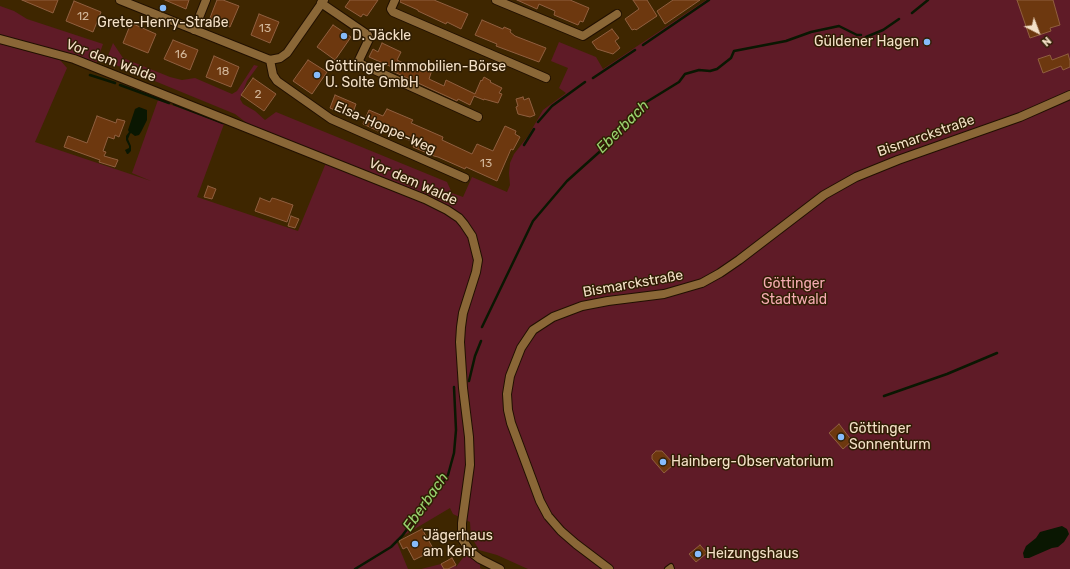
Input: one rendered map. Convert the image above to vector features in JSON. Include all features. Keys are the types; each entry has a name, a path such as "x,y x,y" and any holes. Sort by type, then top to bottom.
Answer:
{"street":[{"path":"120,0 270,60 280,58 287,53 322,2 368,35 369,39 359,60 361,64 478,117"},
{"path":"194,30 206,0"},
{"path":"395,0 391,9 393,12 546,78"},
{"path":"496,0 583,36 617,14"},
{"name":"Vor dem Walde","path":"0,39 74,59 425,199 459,218 472,236 478,260 476,272 463,313 460,342 463,388 469,437 470,465 470,474 462,523 462,539 471,552 480,559 500,569"},
{"name":"Elsa-Hoppe-Weg","path":"270,60 273,75 277,81 331,119 465,178"},
{"name":"Bismarckstraße","path":"609,569 561,531 548,516 534,488 512,423 508,410 507,394 510,376 521,348 533,330 553,317 582,306 664,294 702,283 711,279 738,260 824,195 856,177 898,160 1013,119 1070,95"}],"lane":[{"path":"667,569 671,566 672,569"}],"green space":[{"name":"Göttinger Stadtwald","path":"706,0 1070,0 1070,569 528,569 497,555 479,550 471,536 470,522 453,514 450,508 396,540 408,569 0,569 0,44 60,60 67,68 35,142 151,181 132,173 158,100 224,124 197,197 298,231 328,158 248,124 235,114 106,61 113,43 123,58 170,77 182,80 195,78 232,94 237,91 254,65 258,66 247,81 240,99 243,104 255,111 265,120 276,112 447,182 452,193 463,197 472,177 507,192 510,185 510,163 514,154 528,136 543,110 566,93 559,88 568,68 551,61 559,42 596,57 603,69"},
{"path":"0,6 14,11 27,19 103,44 96,64 0,35"},
{"path":"465,555 480,562 480,568 482,569 448,569 456,565 456,567"},
{"path":"441,564 444,569 421,569"}],"shaded area":[{"path":"139,107 147,110 147,120 139,135 135,136 131,133 130,134 128,139 131,146 131,151 127,154 125,150 129,148 129,146 126,136 129,132 128,130 135,109"},
{"path":"1062,526 1067,529 1069,534 1064,542 1058,547 1029,558 1024,558 1023,553 1026,546 1036,538 1040,532"}],"building":[{"path":"22,0 58,0 53,13"},
{"path":"165,0 189,0 186,9"},
{"path":"217,0 223,0 239,6 230,27 210,18"},
{"path":"350,0 378,0 367,16 363,14 361,17 345,7"},
{"path":"400,0 434,0 468,14 461,29 418,11 400,2"},
{"path":"517,0 570,0 589,8 583,22 580,21 578,25 554,15 555,11 539,4 537,9"},
{"path":"633,0 647,0 657,16 636,30 632,30 625,19 639,9"},
{"path":"673,0 700,0 665,24 657,11"},
{"path":"1017,0 1053,0 1060,25 1050,28 1051,31 1030,38"},
{"path":"74,1 101,12 93,32 66,21"},
{"path":"259,14 279,22 270,43 251,35"},
{"path":"482,20 503,29 504,27 511,30 510,32 515,36 546,48 539,62 496,46 497,44 475,35"},
{"path":"131,23 156,34 148,53 123,43"},
{"path":"333,25 351,37 335,60 317,47"},
{"path":"612,29 619,38 615,41 620,48 613,54 597,49 592,42"},
{"path":"173,40 198,50 190,70 164,59"},
{"path":"382,43 401,52 397,60 413,68 415,63 432,70 429,79 444,86 446,80 475,94 481,80 482,81 484,77 502,88 499,93 502,94 498,103 474,96 470,105 458,99 457,101 392,71 394,68 369,57 373,49 378,52"},
{"path":"1068,54 1070,67 1063,70 1061,66 1043,73 1038,59 1050,55 1052,60"},
{"path":"214,56 239,67 231,87 206,77"},
{"path":"308,60 327,72 312,94 293,81"},
{"path":"253,78 276,94 264,111 241,95"},
{"path":"335,95 356,104 352,115 347,113 346,115 330,108"},
{"path":"523,97 524,100 529,98 535,115 530,117 518,114 516,99"},
{"path":"387,109 413,120 411,123 443,137 442,140 472,154 477,144 493,151 505,126 516,131 515,134 520,137 513,150 511,149 497,181 466,167 465,169 413,147 415,143 380,127 378,131 363,124 369,110 383,116"},
{"path":"97,116 116,123 117,119 125,121 119,137 115,135 114,139 108,137 103,151 106,152 104,156 118,160 115,167 64,147 68,136 87,143"},
{"path":"208,186 216,189 212,199 204,197"},
{"path":"260,198 270,202 272,198 293,205 287,222 255,211"},
{"path":"291,216 299,219 295,228 288,226"},
{"name":"Göttinger Sonnenturm","path":"839,424 852,441 843,449 829,433"},
{"name":"Hainberg-Observatorium","path":"656,451 662,451 674,464 664,473 652,459 652,455"},
{"name":"Jägerhaus am Kehr","path":"422,529 434,550 414,560 407,547 403,549 399,541"},
{"name":"Heizungshaus","path":"700,545 707,553 696,562 689,554"},
{"path":"452,558 456,565 448,569 444,569 441,564"}],"waterway":[{"path":"643,45 709,0"},
{"name":"Eberbach","path":"912,13 928,0"},
{"name":"Eberbach","path":"866,37 883,30 899,19"},
{"name":"Eberbach","path":"482,327 533,221 567,181 606,146 625,124 635,117 640,106 679,82 685,74 699,70 710,71 717,69 731,58 734,51 786,41 811,32 839,26 857,35 861,35"},
{"path":"593,78 635,50"},
{"path":"90,75 115,83"},
{"path":"538,122 552,106 585,82"},
{"path":"120,85 169,103"},
{"path":"174,104 223,123"},
{"path":"524,145 534,129"},
{"path":"469,381 475,356 481,341"},
{"path":"884,396 947,374 997,353"},
{"name":"Eberbach","path":"355,569 391,547 402,536 448,475 454,453 456,430 454,387"}],"place":[{"name":"Grete-Henry-Straße","path":"163,8"},
{"name":"D. Jäckle","path":"344,36"},
{"name":"Güldener Hagen","path":"927,42"},
{"name":"Göttinger Immobilien-Börse U. Solte GmbH","path":"317,75"},
{"name":"Göttinger Sonnenturm","path":"841,437"},
{"name":"Hainberg-Observatorium","path":"663,462"},
{"name":"Jägerhaus am Kehr","path":"415,544"},
{"name":"Heizungshaus","path":"698,554"}]}
